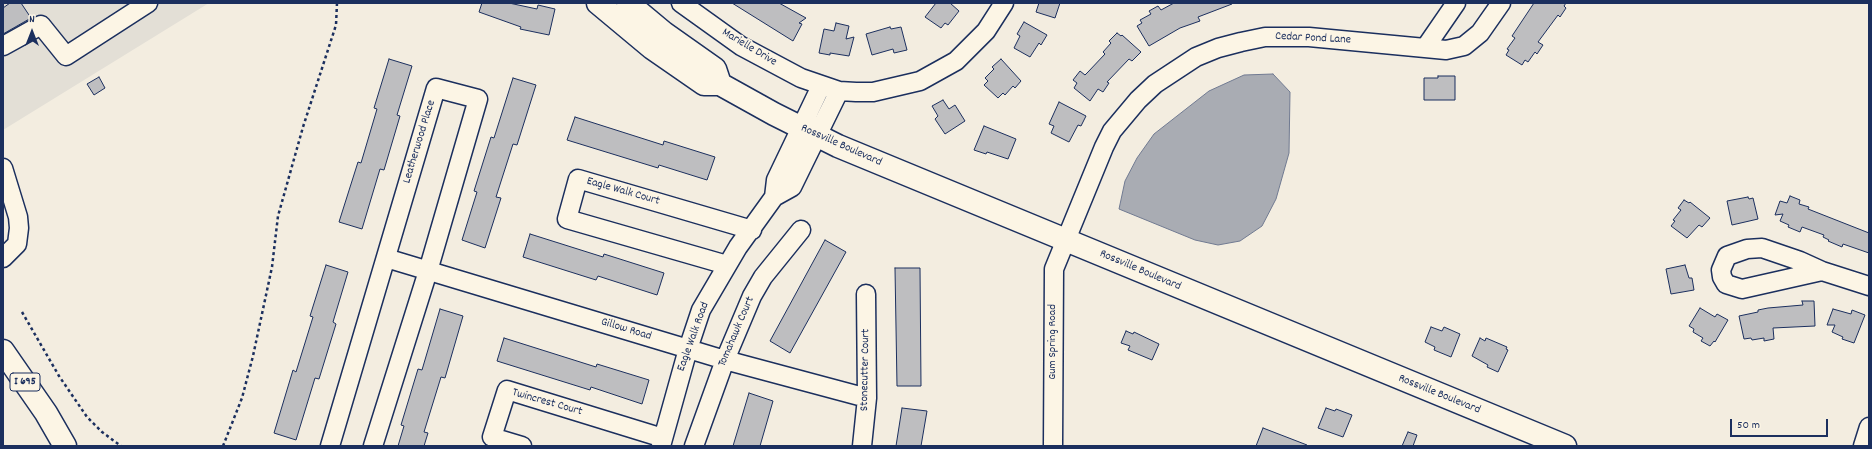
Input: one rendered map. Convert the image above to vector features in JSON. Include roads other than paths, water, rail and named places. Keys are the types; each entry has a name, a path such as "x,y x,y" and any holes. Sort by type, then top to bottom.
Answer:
{"main road":[{"name":"Rossville Boulevard","path":"598,3 652,48 704,84 720,84 809,133 857,155 1565,446"},
{"path":"628,3 664,33 715,69 720,84"},
{"name":"I 695","path":"3,351 46,412 66,446"},
{"path":"46,412 77,446"}],"street":[{"path":"3,46 41,25 66,56 148,3"},
{"name":"Marielle Drive","path":"681,3 741,46 801,78 839,92 873,92 920,81 956,60 986,31 1004,3"},
{"path":"1425,48 1456,3"},
{"name":"Cedar Pond Lane","path":"1064,240 1095,165 1112,131 1138,100 1155,84 1196,58 1218,48 1241,42 1265,37 1287,36 1446,50 1464,46 1480,33 1502,3"},
{"path":"809,133 822,86"},
{"name":"Leatherwood Place","path":"330,446 436,88 478,99 428,271 373,446"},
{"path":"809,133 839,92"},
{"name":"Eagle Walk Road","path":"662,442 688,349 701,310 726,265 774,198 776,180 809,133"},
{"path":"3,168 18,217 19,228 17,244 3,258"},
{"name":"Eagle Walk Court","path":"726,265 567,219 578,179 752,230"},
{"name":"Tomahawk Court","path":"694,446 725,360 752,296 763,277 801,230"},
{"name":"Gum Spring Road","path":"1053,446 1054,269 1064,240"},
{"path":"1822,271 1742,289 1733,288 1726,284 1722,277 1721,270 1727,256 1747,249 1762,248 1822,271 1869,286"},
{"name":"Gillow Road","path":"386,258 725,360 867,398"},
{"name":"Stonecutter Court","path":"862,446 867,398 866,294"},
{"name":"Twincrest Court","path":"522,446 492,437 507,390 662,442"},
{"path":"1863,446 1869,427"}]}
